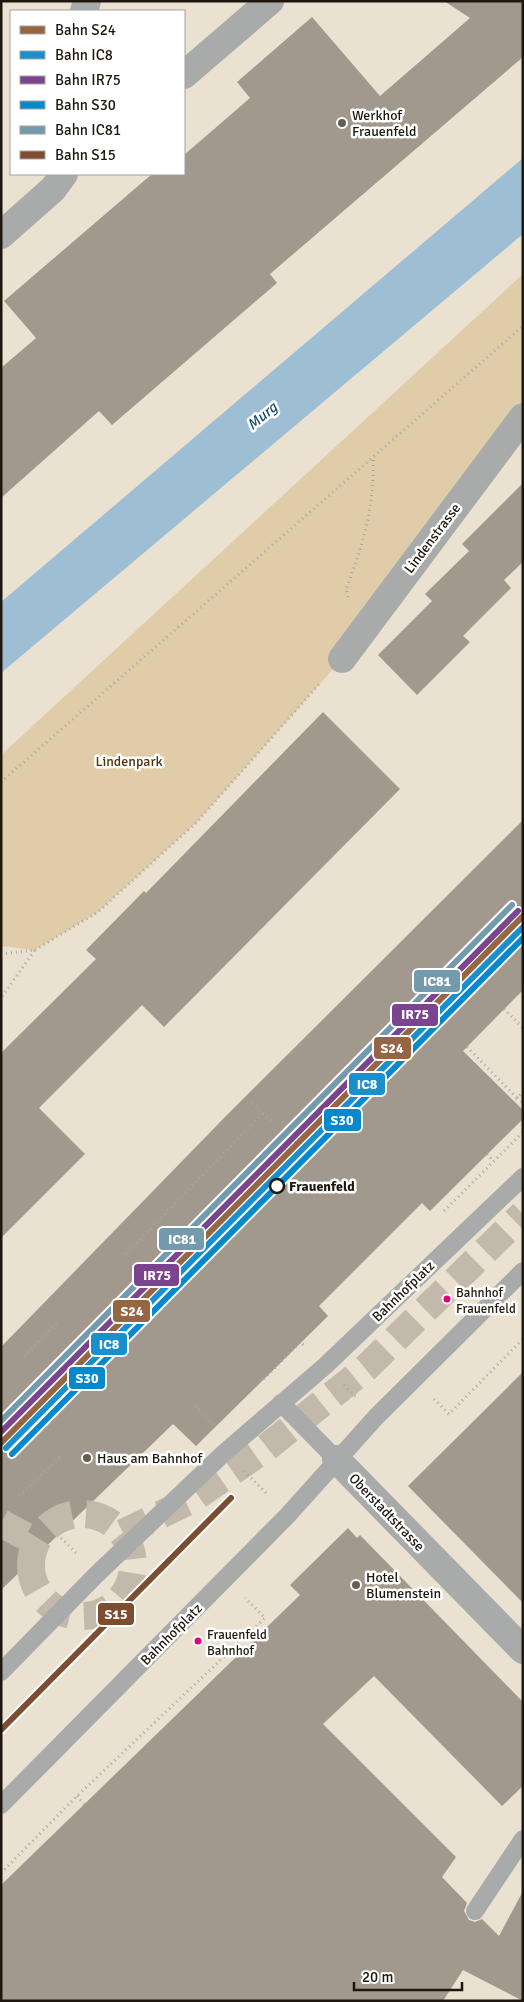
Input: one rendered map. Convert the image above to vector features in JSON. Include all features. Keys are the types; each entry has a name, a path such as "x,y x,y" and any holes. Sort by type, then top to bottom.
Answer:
{"street":[{"path":"185,74 270,1"},
{"path":"1,234 53,189 63,175"},
{"name":"Lindenstrasse","path":"342,659 523,417"},
{"name":"Oberstadtstrasse","path":"336,1459 523,1650"}],"lane":[{"name":"Bahnhofplatz","path":"1,1672 96,1575 225,1452 325,1366 523,1178"},
{"name":"Bahnhofplatz","path":"1,1805 288,1515 336,1459 523,1270"},
{"path":"281,1403 336,1459"},
{"path":"475,1911 523,1839"}],"path":[{"path":"1,782 523,326"},
{"path":"372,619 348,597 346,589 371,512 374,483 373,457"},
{"path":"1,998 35,950 98,912 197,822 342,659"},
{"path":"1,954 35,950"},
{"path":"504,1009 523,1028"},
{"path":"467,1047 523,1103"},
{"path":"517,1098 523,1092"},
{"path":"252,1102 272,1121"},
{"path":"126,1254 263,1113"},
{"path":"444,1211 523,1132"},
{"path":"487,1154 493,1161"},
{"path":"24,1356 59,1321"},
{"path":"448,1414 523,1339"},
{"path":"195,1406 216,1427"},
{"path":"225,1452 288,1515"},
{"path":"19,1496 60,1456"},
{"path":"61,1538 80,1558"},
{"path":"1,1873 77,1796 265,1618 242,1595"},
{"path":"77,1796 84,1804"}],"green space":[{"name":"Lindenpark","path":"523,274 523,417 342,659 197,822 98,912 35,950 1,946 1,755"}],"water":[{"name":"Murg","path":"523,158 523,234 1,673 1,602"}],"building":[{"path":"444,1 523,1 523,57 270,274 277,283 112,425 99,411 1,498 1,368 36,338 4,301 151,175 185,175 185,154 250,98 237,82 312,17 380,96 470,18"},
{"path":"523,483 523,562 504,580 511,588 463,636 470,642 417,695 378,655 432,601 425,594 469,551 462,544"},
{"path":"323,712 400,789 164,1027 142,1005 39,1108 85,1154 1,1238 1,1053 96,959 86,950 144,891 146,893"},
{"path":"523,820 523,990 463,1051 523,1110 523,1119 430,1211 422,1203 319,1306 328,1316 196,1446 173,1424 1,1590 1,1347 226,1116"},
{"path":"523,1372 523,1603 408,1486"},
{"path":"348,1528 357,1538 360,1535 523,1702 523,1786 502,1806 374,1676 323,1724 456,1857 442,1877 467,1903 464,1911 469,1920 475,1922 482,1919 499,1936 523,1891 523,2001 463,1970 443,2001 1,2001 1,1885 300,1595 290,1585"}],"tunnel":[{"path":"123,1533 191,1500 266,1448 366,1368 523,1214"},
{"path":"82,1514 92,1515 111,1522 125,1536 132,1555 133,1565 132,1575 125,1594 111,1608 92,1615 82,1616 72,1615 53,1608 39,1594 32,1575 31,1565 32,1555 39,1536 53,1522 72,1515 82,1514"},
{"path":"1,1523 36,1542"}],"rail line":[{"name":"IC81","path":"1,1421 512,905"},
{"name":"IR75","path":"1,1432 518,911"},
{"name":"S24","path":"1,1443 523,916"},
{"name":"IC8","path":"6,1448 523,927"},
{"name":"S30","path":"12,1454 523,938"},
{"name":"S15","path":"1,1730 231,1498"}],"place":[{"name":"Werkhof Frauenfeld","path":"342,123"},
{"name":"Frauenfeld","path":"277,1186"},
{"name":"Bahnhof Frauenfeld","path":"447,1299"},
{"name":"Haus am Bahnhof","path":"87,1458"},
{"name":"Hotel Blumenstein","path":"356,1585"},
{"name":"Frauenfeld Bahnhof","path":"198,1641"}]}
